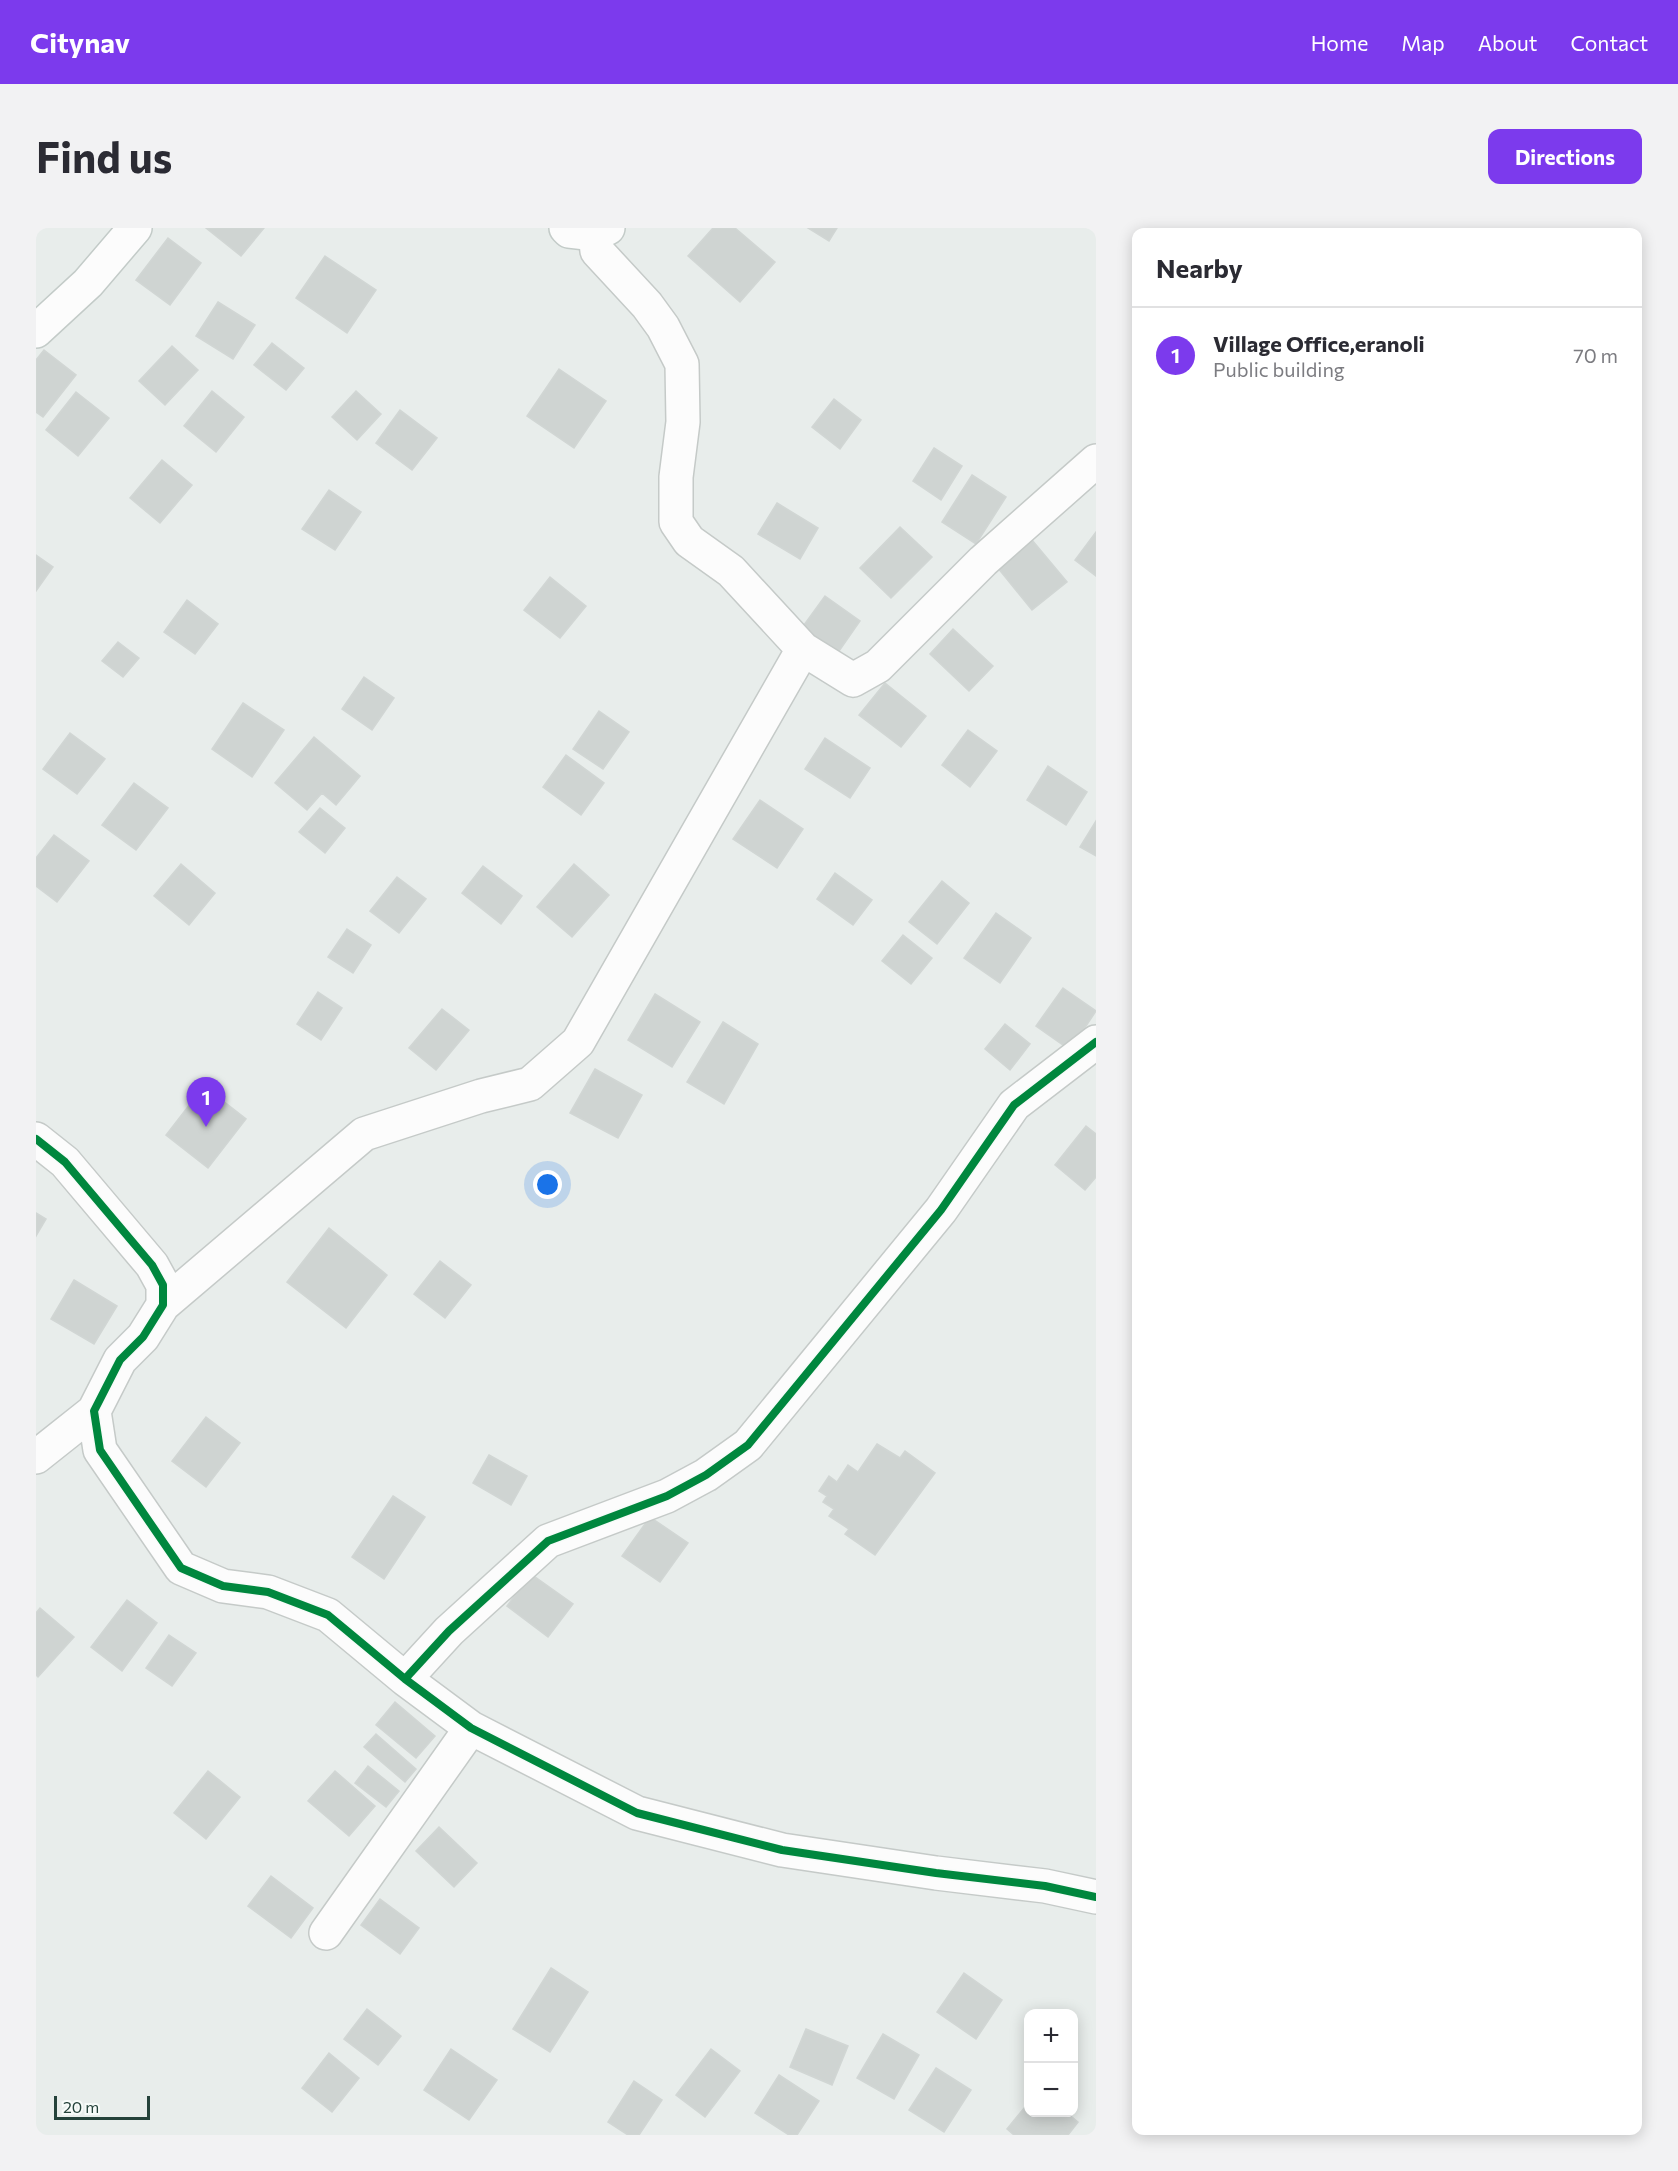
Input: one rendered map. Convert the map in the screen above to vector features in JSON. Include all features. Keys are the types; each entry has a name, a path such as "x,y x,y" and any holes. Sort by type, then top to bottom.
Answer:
{"street":[{"path":"36,331 88,283 135,228"},
{"path":"590,230 597,251 647,305 663,327 682,364 683,422 676,477 676,522 689,541 731,571 803,649 853,680 878,666 983,561 1096,461"},
{"path":"36,1457 94,1411 120,1360 143,1336 163,1305 364,1134 481,1096 530,1084 578,1042 803,649"},
{"path":"405,1679 449,1631 548,1541 667,1496 706,1474 748,1445 940,1210 1014,1105 1096,1042"},
{"path":"36,1139 65,1162 152,1265 163,1285 163,1305"},
{"path":"94,1411 100,1450 181,1568 223,1586 268,1592 328,1614 405,1679 471,1728 637,1814 782,1851 1045,1886 1096,1897"},
{"path":"326,1933 471,1728"}],"building":[{"path":"206,228 264,228 241,256"},
{"path":"713,228 735,228 775,262 740,302 688,256"},
{"path":"808,228 837,228 829,241"},
{"path":"168,238 201,263 170,305 136,280"},
{"path":"325,256 376,290 347,333 296,298"},
{"path":"218,302 255,325 233,359 196,336"},
{"path":"272,343 304,368 286,390 254,365"},
{"path":"172,346 198,370 165,405 139,381"},
{"path":"44,350 76,375 43,417 36,412 36,360"},
{"path":"559,369 606,401 574,448 527,416"},
{"path":"212,391 244,417 216,452 184,426"},
{"path":"356,391 381,414 357,440 332,417"},
{"path":"76,392 109,418 78,456 46,430"},
{"path":"834,399 861,420 840,449 812,427"},
{"path":"400,410 437,438 412,470 376,443"},
{"path":"934,448 962,466 941,500 913,481"},
{"path":"162,460 192,485 160,523 130,498"},
{"path":"972,475 1006,497 976,544 942,522"},
{"path":"329,490 361,512 335,550 302,529"},
{"path":"777,503 818,528 800,559 758,534"},
{"path":"900,527 932,557 891,598 860,568"},
{"path":"1096,532 1096,576 1075,560"},
{"path":"1032,540 1067,582 1032,610 998,568"},
{"path":"36,555 53,567 36,591"},
{"path":"550,577 586,606 560,638 524,610"},
{"path":"825,596 860,621 837,654 801,629"},
{"path":"187,600 218,624 195,654 164,632"},
{"path":"953,629 993,666 969,691 930,654"},
{"path":"118,642 139,658 123,677 102,661"},
{"path":"364,677 394,698 372,730 342,709"},
{"path":"885,683 926,716 901,747 859,715"},
{"path":"243,703 284,730 252,777 212,749"},
{"path":"599,711 629,732 603,769 573,749"},
{"path":"968,730 997,751 970,787 942,765"},
{"path":"70,733 105,759 77,794 43,769"},
{"path":"314,737 360,776 336,805 322,793 307,810 275,783"},
{"path":"825,738 870,768 850,798 805,769"},
{"path":"566,755 604,783 581,815 543,787"},
{"path":"1048,766 1087,792 1066,825 1027,800"},
{"path":"134,783 168,808 136,850 102,825"},
{"path":"760,800 803,829 777,868 733,839"},
{"path":"320,808 345,828 325,853 299,832"},
{"path":"1096,821 1096,856 1080,847"},
{"path":"54,835 89,861 57,902 36,886 36,858"},
{"path":"181,864 215,893 189,925 154,896"},
{"path":"574,864 609,895 572,937 537,907"},
{"path":"483,866 522,896 501,924 462,893"},
{"path":"835,873 872,900 853,925 817,899"},
{"path":"397,877 426,899 399,933 370,911"},
{"path":"942,881 969,903 937,944 909,922"},
{"path":"996,913 1031,938 1000,983 964,958"},
{"path":"347,929 371,945 353,973 328,957"},
{"path":"903,935 932,958 911,984 882,961"},
{"path":"1063,988 1096,1011 1070,1050 1036,1026"},
{"path":"318,992 342,1008 321,1040 297,1024"},
{"path":"655,994 700,1022 672,1067 628,1040"},
{"path":"442,1009 469,1030 436,1070 409,1048"},
{"path":"723,1022 758,1044 724,1104 687,1082"},
{"path":"1005,1024 1030,1044 1010,1070 985,1049"},
{"path":"595,1069 642,1095 618,1138 570,1113"},
{"path":"204,1086 246,1119 208,1168 166,1135"},
{"path":"1086,1126 1096,1134 1096,1177 1085,1190 1055,1165"},
{"path":"36,1213 46,1219 36,1236"},
{"path":"329,1228 387,1275 346,1328 287,1282"},
{"path":"440,1261 471,1285 445,1318 414,1294"},
{"path":"74,1280 117,1306 94,1344 51,1319"},
{"path":"206,1417 240,1443 206,1487 172,1461"},
{"path":"877,1444 900,1458 905,1451 935,1473 875,1555 845,1534 849,1529 829,1516 834,1509 823,1502 827,1496 819,1491 829,1476 837,1482 848,1465 858,1472"},
{"path":"489,1455 527,1476 511,1505 473,1483"},
{"path":"393,1496 425,1517 384,1579 352,1557"},
{"path":"650,1517 688,1543 660,1582 622,1556"},
{"path":"531,1574 573,1604 548,1637 507,1606"},
{"path":"127,1600 157,1623 122,1671 91,1647"},
{"path":"40,1608 74,1637 38,1677 36,1675 36,1613"},
{"path":"169,1635 196,1653 172,1686 146,1668"},
{"path":"395,1702 435,1736 416,1758 376,1725"},
{"path":"376,1734 416,1769 405,1782 364,1747"},
{"path":"368,1766 399,1791 386,1807 355,1783"},
{"path":"208,1771 240,1797 206,1839 174,1813"},
{"path":"335,1771 375,1806 349,1836 308,1801"},
{"path":"439,1827 477,1863 454,1887 416,1851"},
{"path":"271,1876 313,1908 291,1938 248,1906"},
{"path":"380,1899 419,1928 400,1954 361,1925"},
{"path":"551,1968 588,1992 550,2052 513,2029"},
{"path":"964,1973 1002,2000 976,2039 937,2012"},
{"path":"367,2009 401,2036 378,2065 344,2039"},
{"path":"806,2029 848,2046 832,2085 790,2067"},
{"path":"883,2034 919,2055 894,2099 857,2078"},
{"path":"451,2049 497,2080 469,2120 424,2090"},
{"path":"711,2049 740,2071 705,2117 676,2095"},
{"path":"329,2053 359,2078 332,2112 302,2088"},
{"path":"936,2068 971,2090 944,2132 909,2110"},
{"path":"779,2075 819,2101 797,2135 789,2135 755,2113"},
{"path":"634,2081 662,2100 639,2135 628,2135 608,2122"},
{"path":"1024,2108 1024,2117 1072,2117 1078,2122 1068,2135 1014,2135 1007,2129"}],"cycle path":[{"path":"405,1679 449,1631 548,1541 667,1496 706,1475 748,1445 941,1210 1014,1105 1096,1042"},
{"path":"36,1139 65,1162 152,1265 163,1285 163,1305 143,1337 120,1360 94,1411 100,1450 181,1568 223,1586 268,1592 328,1615 405,1679 471,1728 637,1813 782,1850 936,1873 1045,1886 1096,1897"}],"place":[{"name":"Village Office,eranoli","path":"206,1127"}]}
